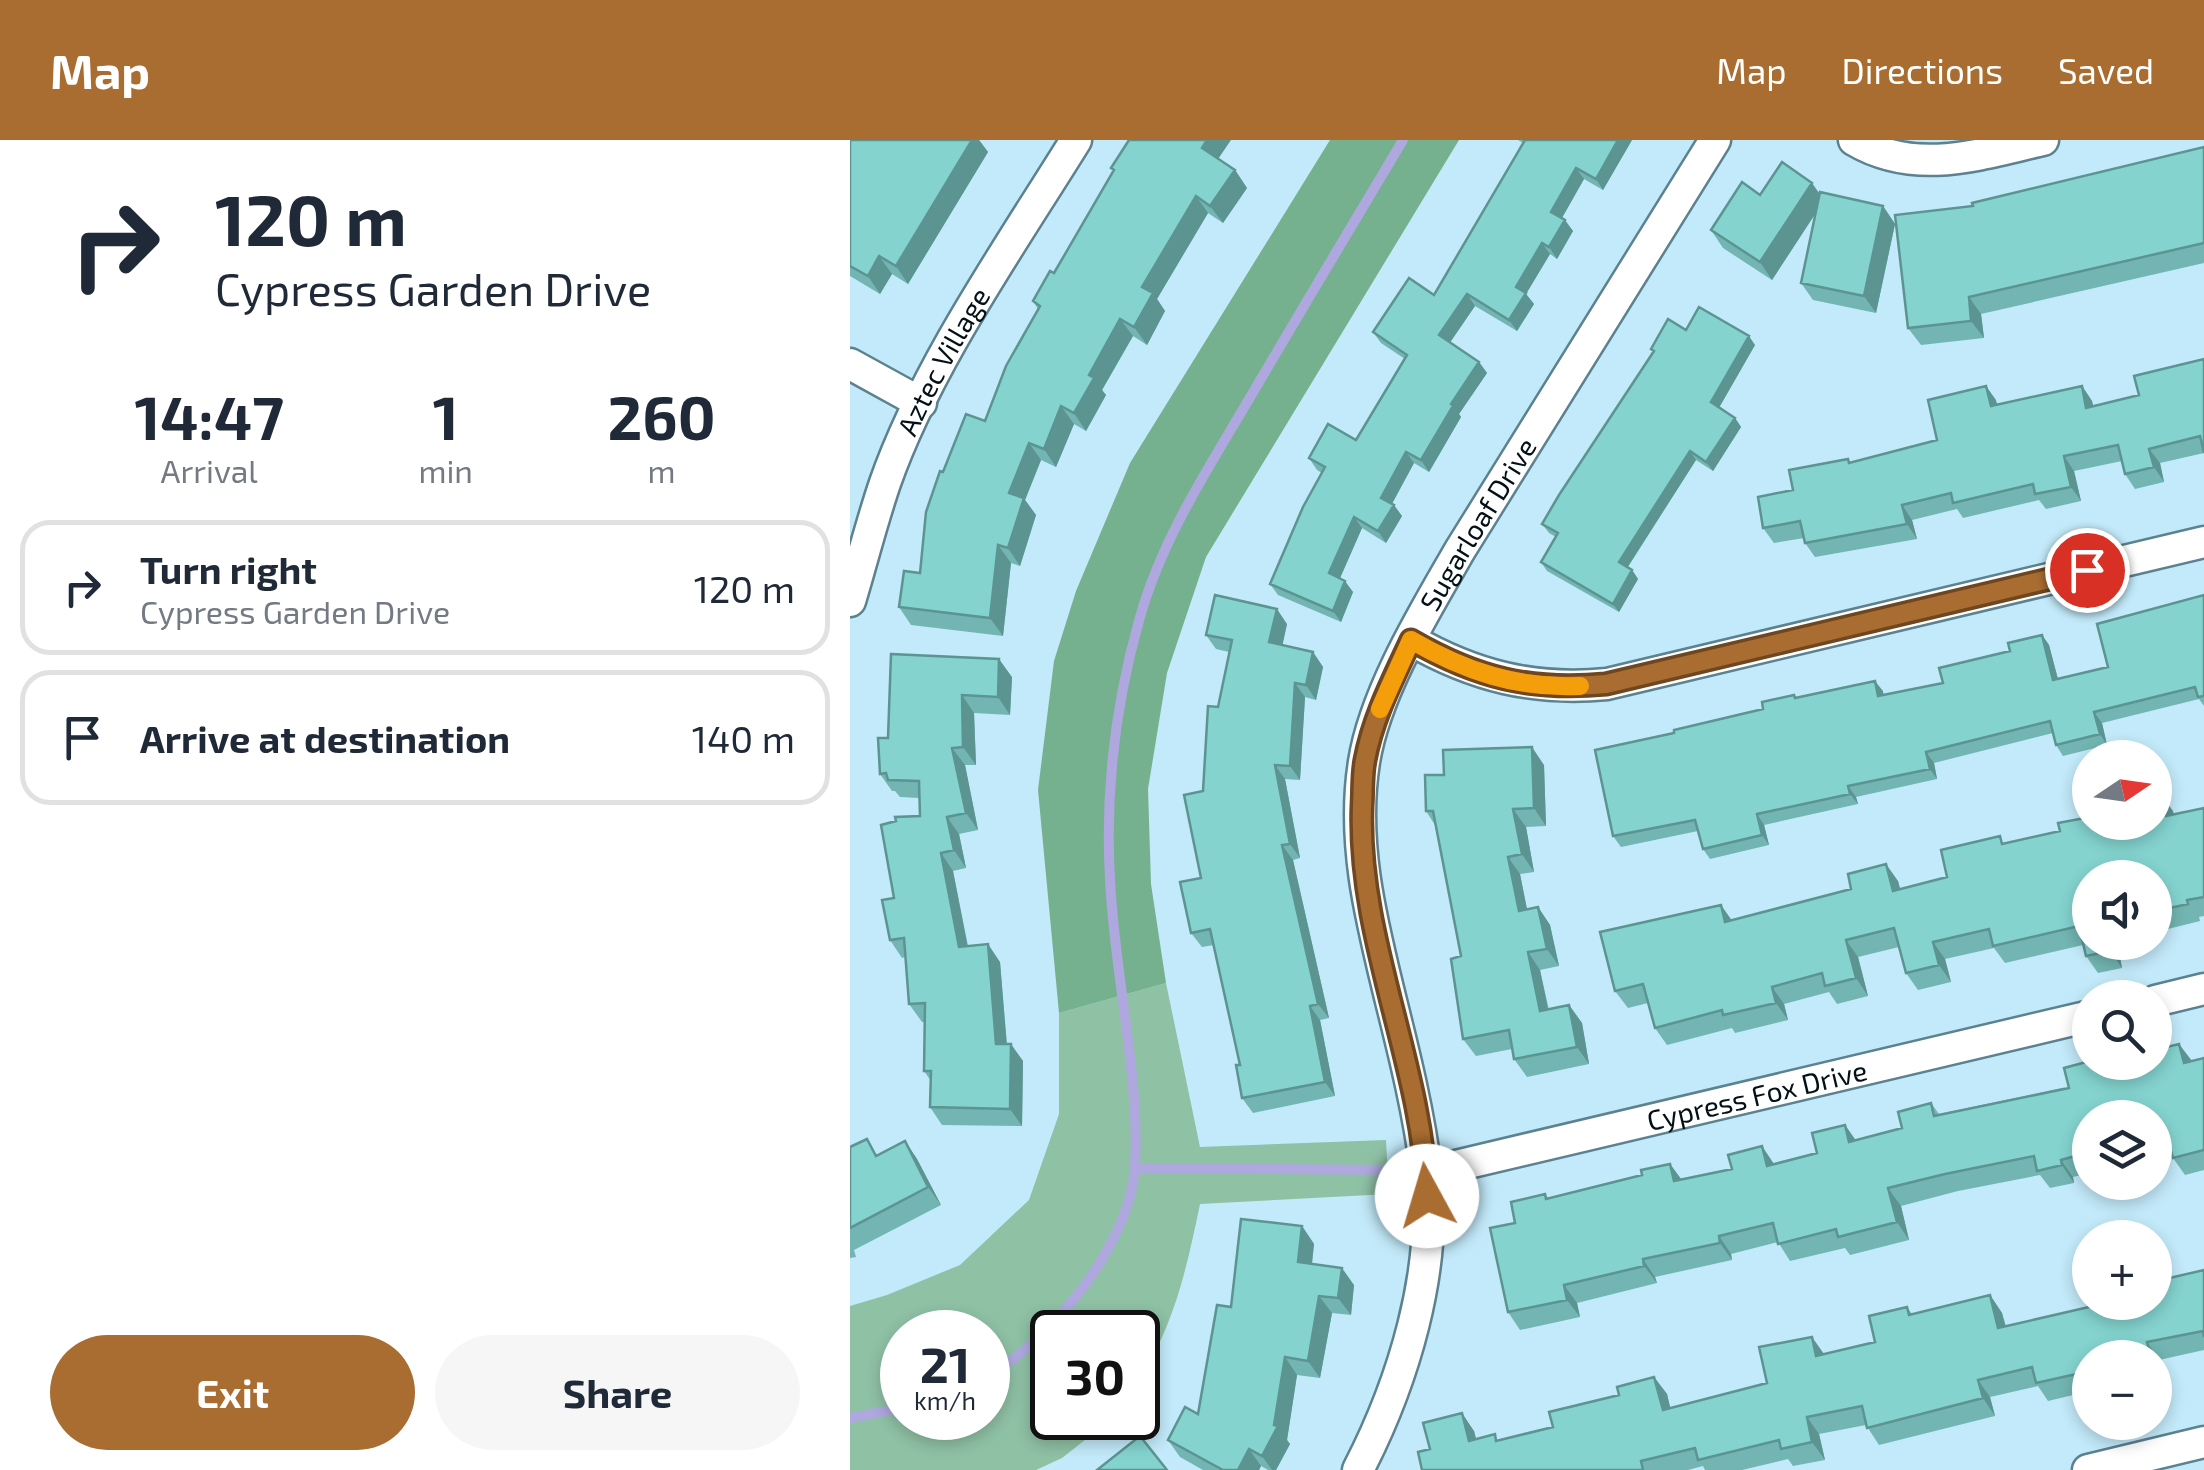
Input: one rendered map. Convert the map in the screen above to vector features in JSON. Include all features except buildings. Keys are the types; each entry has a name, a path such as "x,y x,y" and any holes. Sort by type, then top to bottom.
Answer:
{"street":[{"name":"Aztec Village","path":"850,601 886,480 921,403 963,322 1076,140"},
{"name":"Sugarloaf Drive","path":"1358,1470 1398,1380 1413,1326 1428,1218 1426,1174 1402,1046 1366,897 1360,847 1364,765 1372,726 1411,640 1470,533 1715,140"},
{"path":"1854,140 1896,158 1927,162 2042,140"},
{"path":"850,364 921,403"},
{"path":"1411,640 1452,662 1503,680 1551,686 1606,684 2204,542"},
{"path":"2172,997 2204,989"},
{"name":"Cypress Fox Drive","path":"1426,1174 2072,1020"},
{"path":"2088,1470 2204,1442"}],"green space":[{"path":"1330,140 1459,140 1206,557 1167,673 1148,789 1151,884 1166,983 1059,1013 1038,790 1054,661 1076,591 1130,463"},
{"path":"1166,983 1200,1147 1386,1140 1389,1194 1200,1204 1184,1273 1160,1341 1160,1310 1030,1310 1030,1440 1085,1440 1062,1458 1036,1470 850,1470 850,1306 960,1265 1029,1200 1059,1114 1059,1013"}],"waterway":[{"path":"1010,1362 1062,1314 1084,1286 1104,1257 1130,1196 1136,1131 1112,915 1109,813 1124,681 1140,617 1161,558 1204,475 1403,140"},
{"path":"1135,1168 1394,1170"},
{"path":"850,1418 880,1412"}],"slow traffic":[{"path":"1380,709 1411,640 1480,674 1538,686 1580,686"}],"route":[{"path":"1427,1196 1413,1100 1366,897 1360,847 1364,765 1372,726 1411,640 1452,662 1503,680 1551,686 1606,684 2087,570"}]}
